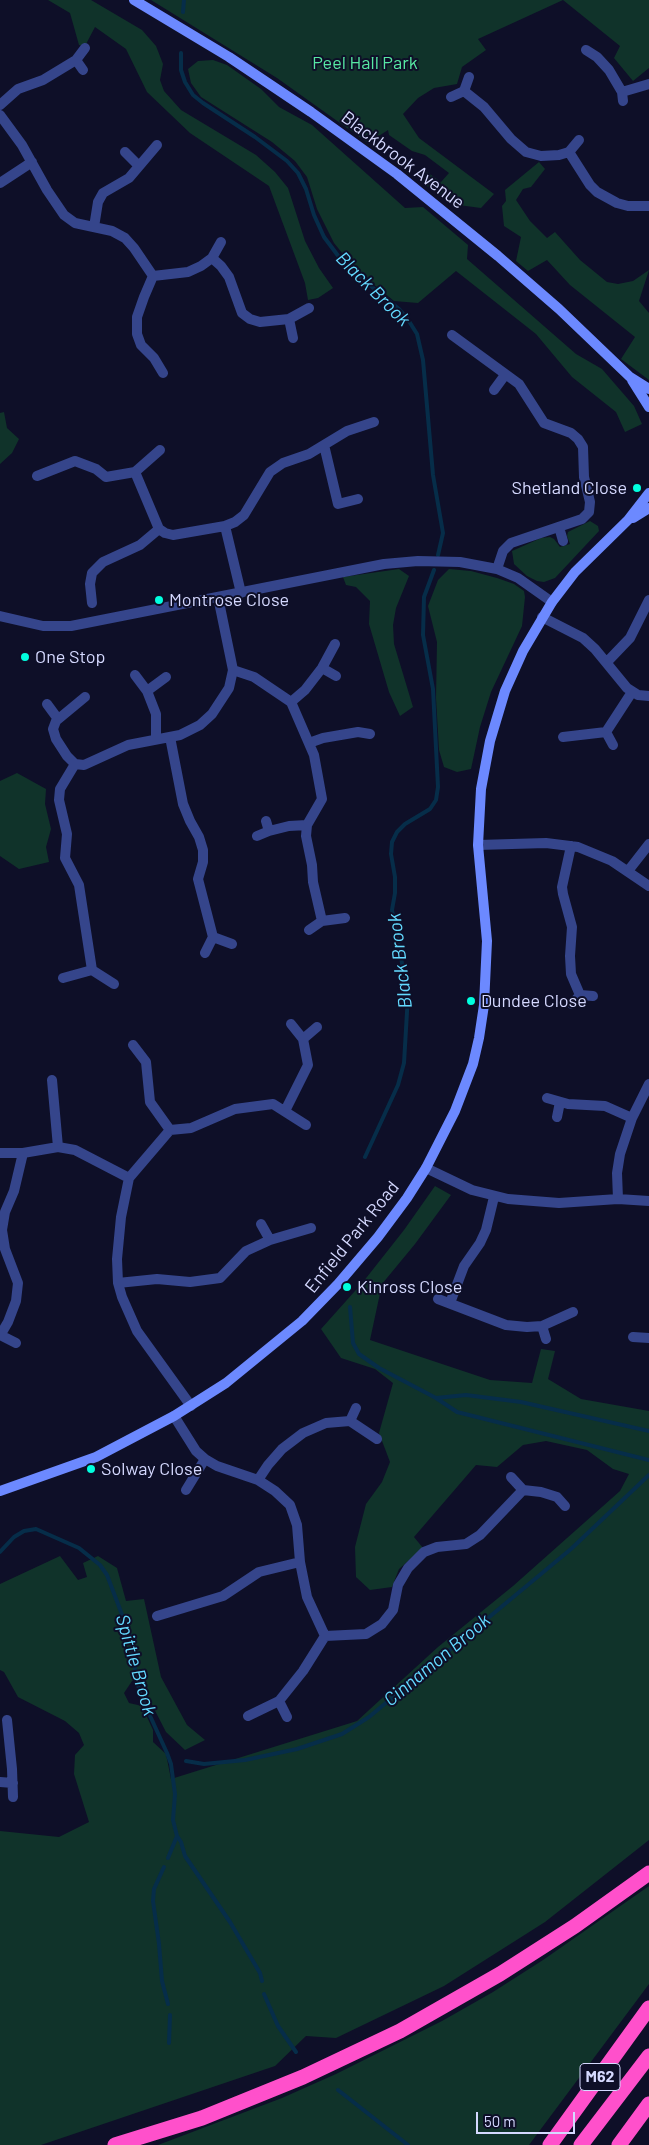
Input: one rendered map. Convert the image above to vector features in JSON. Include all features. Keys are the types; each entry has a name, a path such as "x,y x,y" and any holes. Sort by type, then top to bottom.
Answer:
{"highway":[{"path":"115,2145 220,2110 303,2077 400,2031 517,1963 575,1926 649,1873"},
{"name":"M62","path":"550,2145 649,2008"},
{"name":"M62","path":"581,2145 649,2056"},
{"path":"618,2145 649,2104"}],"street":[{"name":"Blackbrook Avenue","path":"134,0 237,62 397,174 469,231 552,303 630,377 649,389"},
{"path":"0,105 18,89 43,80 76,60 85,48"},
{"path":"586,50 604,63 622,97 649,84"},
{"path":"76,60 84,70"},
{"path":"451,97 464,91 469,77"},
{"path":"464,91 484,107 511,139 526,152 541,156 559,155 569,152 579,140"},
{"path":"0,116 22,145 47,190 64,215 75,223 112,231 125,238 153,276"},
{"path":"94,227 98,202 103,193 129,178 156,145"},
{"path":"124,152 139,166"},
{"path":"569,152 584,178 597,192 628,206 649,206"},
{"path":"0,183 32,162"},
{"path":"153,276 188,272 202,266 212,258 220,242"},
{"path":"212,258 229,277 239,308 246,317 260,322 289,319 309,308"},
{"path":"153,276 141,304 136,328 141,346 154,358 163,373"},
{"path":"289,319 293,338"},
{"path":"451,335 522,388 544,423 571,433 578,439 583,448 584,478 590,502 590,509 587,515 582,519 515,541 503,551 497,569"},
{"path":"154,358 163,351"},
{"path":"494,390 505,375"},
{"name":"Blackbrook Avenue","path":"630,377 649,408"},
{"path":"135,472 159,529 165,533 173,535 225,526 235,522 244,515 270,472 283,463 309,454 347,431 374,422"},
{"path":"324,445 338,504 358,499"},
{"path":"37,476 75,461 96,469 106,477 135,472 160,450"},
{"name":"Enfield Park Road","path":"0,1492 96,1457 174,1416 226,1383 302,1321 338,1284 391,1220 426,1168 444,1136 464,1090 479,1038 484,1005 487,941 478,844 482,778 494,724 505,691 523,651 552,602 575,572 628,520 649,493"},
{"name":"Enfield Park Road","path":"628,520 649,508"},
{"path":"225,526 241,593"},
{"path":"559,527 564,541"},
{"path":"92,603 90,584 92,573 104,562 140,545 159,529"},
{"path":"0,616 43,626 71,626 404,561 460,562 497,569 518,578 552,602"},
{"path":"85,698 53,725 54,734 67,756 76,764 84,766 121,748 156,738 170,737 191,730 212,714 229,688 233,670 231,652 218,597"},
{"path":"606,662 630,638 649,600"},
{"path":"542,617 583,638 632,692 649,696"},
{"path":"291,702 313,681 335,644"},
{"path":"322,668 336,676"},
{"path":"233,670 254,677 291,702 309,743 317,766 322,794 320,804 308,825 306,842 322,921"},
{"path":"135,675 147,692 156,714 156,738"},
{"path":"147,692 166,677"},
{"path":"606,732 632,692"},
{"path":"46,704 58,719"},
{"path":"309,743 323,738 358,732 370,734"},
{"path":"563,737 606,732"},
{"path":"606,732 613,745"},
{"path":"170,737 183,804 199,836 203,850 203,862 198,878 213,937 205,953"},
{"path":"76,764 62,785 59,800 67,834 65,858 79,885 92,970"},
{"path":"266,821 269,831"},
{"path":"257,836 289,826 308,825"},
{"path":"478,844 530,843 571,846 603,856 649,886"},
{"path":"628,871 649,844"},
{"path":"571,846 562,887 572,927 571,974 580,995"},
{"path":"309,930 322,921 345,918"},
{"path":"213,937 232,944"},
{"path":"63,978 92,970 114,984"},
{"path":"580,995 593,996"},
{"path":"572,1004 580,995"},
{"path":"285,1111 308,1065 303,1039 291,1024"},
{"path":"303,1039 317,1027"},
{"path":"133,1045 146,1062 150,1102 170,1130"},
{"path":"52,1080 58,1147"},
{"path":"618,1200 617,1173 620,1154 632,1118 649,1084"},
{"path":"547,1098 560,1102 605,1106 632,1118"},
{"path":"557,1117 560,1102"},
{"path":"190,1406 131,1321 118,1283 117,1259 121,1217 129,1178 170,1130 191,1128 235,1109 272,1104 306,1125"},
{"path":"0,1153 24,1153 58,1147 76,1150 129,1178"},
{"path":"16,1343 0,1334 8,1322 16,1301 18,1284 5,1249 2,1230 5,1212 14,1191 24,1153"},
{"path":"426,1168 472,1190 494,1197 559,1203 618,1200 649,1201"},
{"path":"450,1302 464,1266 480,1243 486,1230 494,1197"},
{"path":"261,1224 270,1240"},
{"path":"118,1283 158,1279 190,1282 220,1278 246,1251 270,1240 311,1228"},
{"path":"438,1299 450,1302 484,1318 519,1327 542,1326 573,1312"},
{"path":"542,1326 546,1339"},
{"path":"633,1337 649,1338"},
{"path":"350,1421 356,1408"},
{"path":"174,1416 196,1450 205,1459 217,1466 258,1480 275,1491 290,1505 297,1525 300,1562 308,1596 325,1636"},
{"path":"258,1480 282,1449 303,1433 326,1423 350,1421 376,1439"},
{"path":"186,1490 205,1459"},
{"path":"511,1477 524,1490 542,1492 557,1497 565,1506"},
{"path":"325,1636 366,1634 382,1624 393,1610 398,1585 408,1568 424,1552 438,1547 466,1544 480,1535 524,1490"},
{"path":"157,1616 223,1596 259,1572 300,1562"},
{"path":"248,1716 279,1700 303,1671 325,1636"},
{"path":"279,1700 287,1717"},
{"path":"6,1708 3,1720 13,1783 13,1796"},
{"path":"0,1782 13,1783"}],"green space":[{"path":"48,0 91,0 142,30 156,46 163,64 160,80 164,91 181,110 256,155 275,172 288,188 305,241 319,268 333,288 318,298 308,300 305,283 269,186 190,133 147,92 126,49 95,27 85,46 79,45 70,13"},
{"name":"Peel Hall Park","path":"151,0 563,0 478,39 486,50 462,67 457,84 434,88 418,98 403,114 419,138 494,194 481,208 451,204 419,180 427,172 441,182 449,173 425,155 412,151 389,135 388,130 368,143 277,78"},
{"path":"563,0 649,0 649,68 633,81 614,58 620,46"},
{"path":"213,60 227,65 261,89 279,107 312,125 405,208 423,207 468,245 467,259 576,354 602,369 634,406 642,424 625,432 616,412 572,377 536,334 456,271 418,303 394,301 356,270 334,243 317,209 307,177 295,161 272,142 201,97 191,83 188,69 198,61"},
{"path":"539,162 545,169 531,187 523,189 516,200 530,221 547,238 555,232 580,260 607,282 618,284 633,281 649,270 639,301 649,313 649,380 621,359 635,337 570,285 547,260 528,271 516,261 521,237 504,226 502,206 506,201 505,190"},
{"path":"4,412 7,428 19,439 12,453 0,464 0,413"},
{"path":"590,521 598,526 599,531 555,578 544,582 537,581 527,576 514,564 512,551 541,538 550,537 560,547 570,544 567,536 568,532"},
{"path":"399,569 409,576 396,608 393,625 394,644 413,707 400,716 389,692 369,624 370,601 356,587 346,585 343,577"},
{"path":"449,569 471,571 514,584 524,591 525,597 522,626 491,692 480,727 471,769 457,772 444,767 439,750 436,698 437,642 428,606 438,580"},
{"path":"17,773 46,789 45,804 51,829 46,847 49,862 19,869 0,856 0,781"},
{"path":"435,1186 451,1195 415,1244 382,1284 370,1340 490,1380 532,1383 541,1349 555,1351 548,1379 581,1399 649,1411 649,1840 545,1922 444,1986 336,2038 306,2036 275,2066 41,2145 0,2145 0,1831 59,1837 89,1822 74,1774 75,1755 84,1745 79,1733 65,1721 18,1697 4,1672 0,1670 0,1584 60,1556 78,1580 87,1577 83,1563 98,1556 117,1568 126,1601 144,1599 161,1677 187,1725 205,1740 185,1750 166,1732 147,1695 143,1680 132,1681 124,1693 129,1703 142,1706 153,1730 153,1742 166,1754 171,1779 357,1721 438,1647 513,1586 620,1491 629,1474 613,1469 587,1450 546,1441 523,1445 497,1467 476,1465 414,1537 423,1548 399,1569 392,1587 370,1590 356,1577 355,1547 366,1504 382,1482 390,1462 379,1433 393,1383 375,1369 341,1358 321,1329 363,1282 404,1230"},
{"path":"649,1886 649,1984 529,2145 158,2145 282,2098 336,2074 442,2021 493,1992 543,1960"}],"waterway":[{"name":"Black Brook","path":"183,12 184,0"},
{"name":"Black Brook","path":"181,53 181,70 185,82 193,95 287,161 298,173 306,189 314,215 324,237 345,265 399,309 417,334 423,360 433,475 443,533 438,555"},
{"name":"Black Brook","path":"365,1157 398,1085 404,1063 408,995 392,910 395,893 395,877 391,854 392,842 397,832 405,824 430,809 436,800 438,787 433,689 423,635 424,597 434,570"},
{"path":"350,1307 353,1343 359,1354 379,1368 436,1398 466,1395 521,1402 649,1431"},
{"path":"436,1398 457,1412 649,1460"},
{"name":"Cinnamon Brook","path":"186,1761 204,1764 245,1760 297,1749 342,1734 369,1717 571,1549 649,1475"},
{"name":"Spittle Brook","path":"0,1552 14,1537 24,1531 36,1529 79,1548 100,1565 107,1575 132,1641 136,1678 141,1696 171,1764 175,1794 173,1820 177,1836 185,1856 230,1922 260,1973 262,1981"},
{"path":"168,1858 177,1836"},
{"path":"164,1867 154,1889 153,1901 162,1981 168,2004"},
{"name":"Spittle Brook","path":"264,1994 278,2026 296,2052"},
{"path":"169,2043 170,2015"},
{"name":"Spittle Brook","path":"338,2090 408,2145"}],"place":[{"name":"Shetland Close","path":"637,488"},
{"name":"Montrose Close","path":"159,600"},
{"name":"One Stop","path":"25,657"},
{"name":"Dundee Close","path":"471,1001"},
{"name":"Kinross Close","path":"347,1287"},
{"name":"Solway Close","path":"91,1469"}]}
